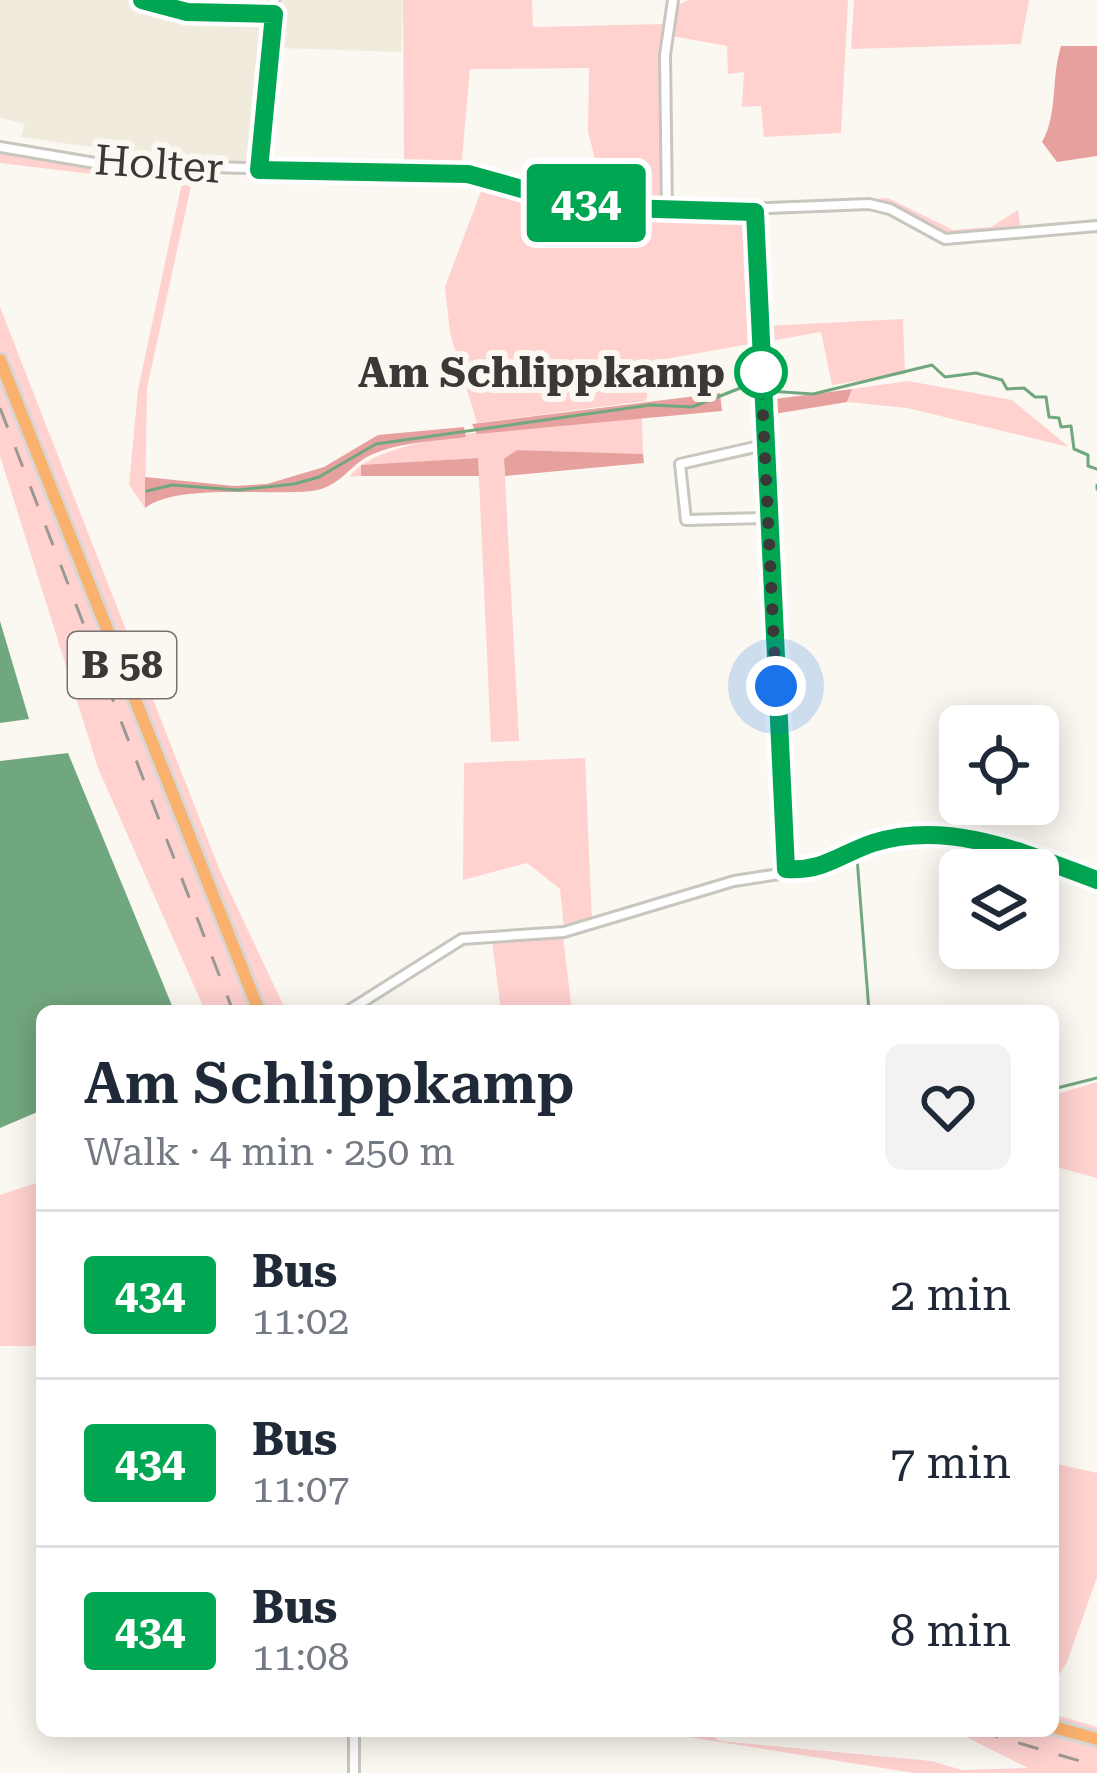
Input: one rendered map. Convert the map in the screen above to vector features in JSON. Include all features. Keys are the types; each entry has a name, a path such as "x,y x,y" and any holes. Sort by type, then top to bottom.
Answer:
{"main road":[{"name":"B 58","path":"0,360 257,1005"},
{"path":"1059,1729 1097,1739"}],"street":[{"path":"143,0 187,12 274,14"},
{"path":"259,170 274,0"},
{"path":"668,212 665,55 673,0"},
{"name":"Holter","path":"0,147 101,164 468,174 547,196 668,212 880,206 933,235 962,240 1097,226"},
{"path":"755,212 786,869"},
{"path":"764,445 684,459 680,464 686,520 768,518"},
{"path":"358,1005 462,939 565,932 786,869 825,867 869,844 893,839 951,837 995,843 1097,880"},
{"path":"354,1737 354,1773"}],"shaded area":[{"path":"0,0 403,0 401,52 278,48 269,167 209,164 21,137 25,124 0,118"},
{"path":"403,0 532,0 533,27 665,24 662,197 650,205 589,198 596,163 588,132 589,68 470,69 461,169 404,168"},
{"path":"688,0 848,0 841,133 764,137 761,106 742,107 744,72 728,74 727,46 672,36 676,6"},
{"path":"854,0 1029,0 1021,44 851,49"},
{"path":"1061,46 1097,46 1097,156 1057,162 1042,142"},
{"path":"0,151 123,169 124,178 0,163"},
{"path":"184,173 193,177 147,388 145,508 129,485 138,390"},
{"path":"483,186 540,207 576,213 651,219 751,218 756,343 654,361 646,401 477,423 450,333 445,287"},
{"path":"888,198 953,230 991,227 1018,210 1021,230 947,237 885,203 860,200"},
{"path":"0,307 220,871 283,1005 202,1005 98,768 0,456"},
{"path":"903,319 905,374 832,385 821,332 765,342 764,326"},
{"path":"908,381 1012,400 1069,447 907,408 847,402 852,389"},
{"path":"852,389 847,402 768,415 767,400"},
{"path":"720,393 722,411 477,434 472,424"},
{"path":"642,418 643,454 517,450 504,460 519,741 491,742 478,458 363,466 399,449 485,431"},
{"path":"464,427 466,437 407,444 373,454 321,489 199,493 159,500 145,508 145,477 234,486 267,484 324,467 378,435"},
{"path":"517,450 643,454 644,463 505,476 504,459"},
{"path":"478,458 479,476 361,476 361,465"},
{"path":"0,621 29,719 0,723"},
{"path":"68,753 172,1005 36,1005 36,1113 0,1128 0,761"},
{"path":"585,758 592,922 564,928 560,889 527,863 463,880 464,763"},
{"path":"563,937 571,1005 500,1005 492,941"},
{"path":"1097,1082 1097,1178 1059,1168 1059,1093"},
{"path":"36,1183 36,1346 0,1346 0,1195"},
{"path":"1059,1464 1097,1473 1097,1577 1059,1675"},
{"path":"1059,1716 1097,1727 1097,1773 914,1773 689,1737 931,1761 962,1770 1028,1768 966,1737 1059,1737"}],"waterway":[{"path":"768,391 813,394 932,365 945,377 976,373 1002,380 1007,389 1024,388 1035,397 1046,397 1049,417 1059,418 1061,427 1071,426 1074,449 1088,455 1088,466 1097,469"},
{"path":"147,491 172,485 238,490 294,484 319,477 376,444 650,405 692,407 743,387 755,388"},
{"path":"857,858 869,1005"},
{"path":"1059,1088 1097,1078"}],"railway":[{"path":"0,408 231,1005"},
{"path":"998,1737 1097,1766"}],"bus line":[{"name":"434","path":"142,0 187,12 274,14 259,170 468,174 547,196 625,208 755,212 786,869 825,867 869,844 893,839 951,837 995,843 1097,880"}],"place":[{"name":"Am Schlippkamp","path":"761,372"}],"route":[{"path":"761,372 776,686"}]}
